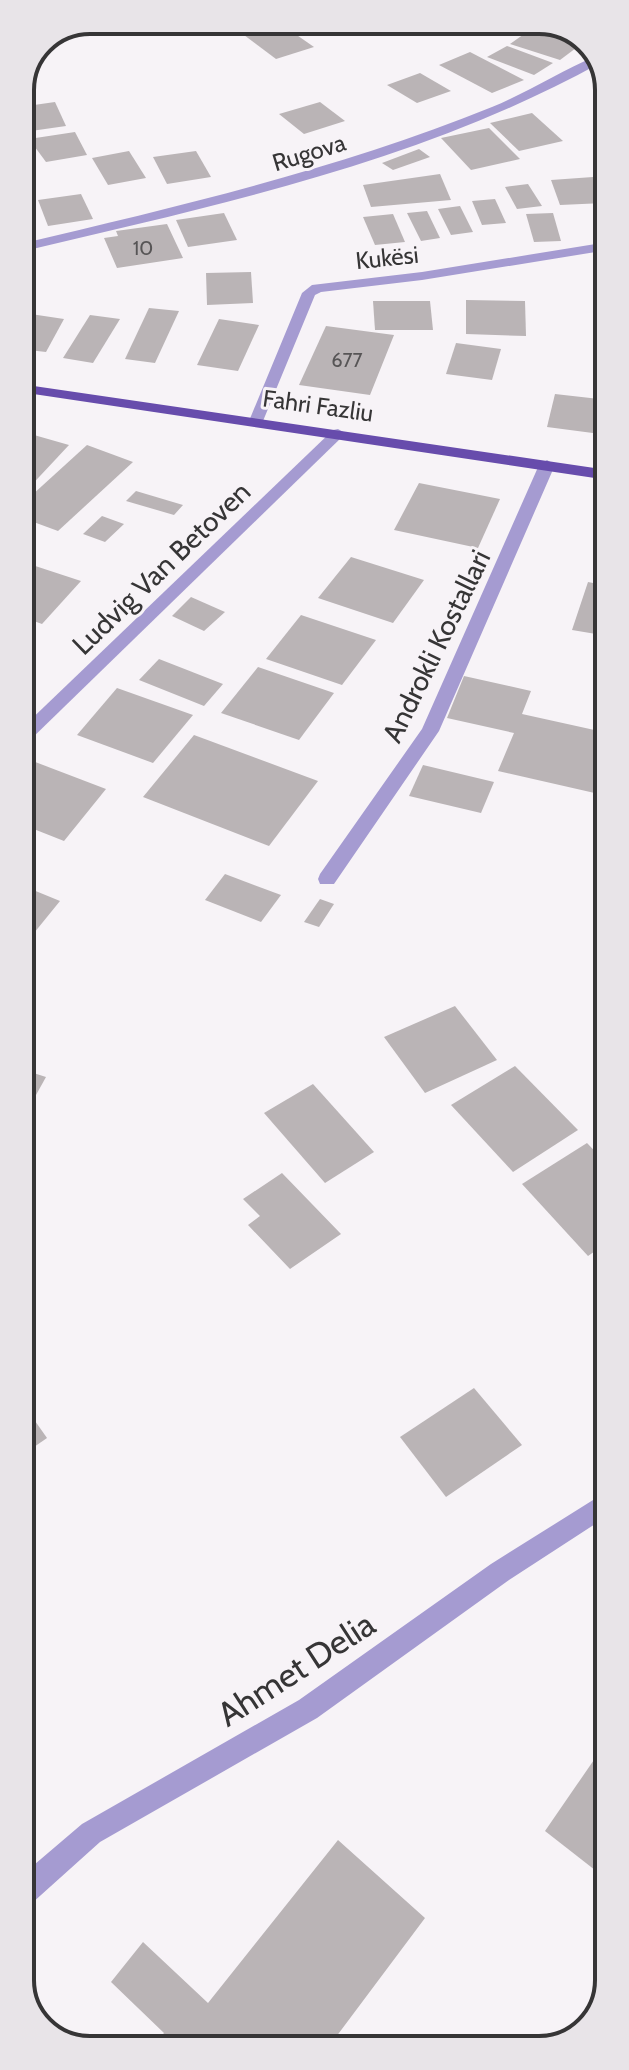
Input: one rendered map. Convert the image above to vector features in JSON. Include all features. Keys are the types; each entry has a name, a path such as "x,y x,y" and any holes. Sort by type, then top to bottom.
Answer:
{"main road":[{"name":"Fahri Fazliu","path":"34,390 595,473"}],"street":[{"name":"Rugova","path":"34,245 254,192 353,162 507,105 588,64"},
{"name":"Kukësi","path":"256,421 309,293 317,288 422,276 595,248"},
{"name":"Ludvig Van Betoven","path":"34,726 338,433"},
{"name":"Androkli Kostallari","path":"327,879 430,731 547,465"},
{"name":"Ahmet Delia","path":"34,1883 91,1833 308,1709 500,1572 595,1510"}],"building":[{"path":"295,34 314,47 276,59 244,35"},
{"path":"524,34 543,34 560,38 576,48 560,60 510,44"},
{"path":"507,46 553,63 534,75 487,57"},
{"path":"470,52 524,80 492,93 439,65"},
{"path":"420,73 451,91 417,103 387,85"},
{"path":"55,102 66,126 34,131 34,105"},
{"path":"320,102 345,121 304,134 279,114"},
{"path":"532,113 563,141 519,151 490,123"},
{"path":"489,128 520,159 471,170 441,138"},
{"path":"75,132 87,155 46,162 34,146 34,138"},
{"path":"419,149 430,157 393,170 382,163"},
{"path":"129,151 146,178 108,185 92,158"},
{"path":"196,151 211,177 167,184 153,157"},
{"path":"440,174 451,200 371,207 363,185"},
{"path":"593,177 595,203 560,205 551,180"},
{"path":"528,184 542,206 517,209 505,187"},
{"path":"81,194 93,219 48,226 38,200"},
{"path":"495,199 506,223 482,225 472,201"},
{"path":"460,206 473,232 451,235 438,209"},
{"path":"427,211 440,238 421,241 407,213"},
{"path":"224,213 237,240 188,247 176,220"},
{"path":"553,213 561,241 534,242 526,214"},
{"path":"393,214 405,242 375,245 363,217"},
{"path":"167,224 183,258 117,268 104,238 118,236 116,231"},
{"path":"251,272 253,303 207,305 206,273"},
{"path":"466,300 525,301 526,336 466,334"},
{"path":"373,301 430,301 433,330 375,330"},
{"path":"149,308 179,311 155,363 125,359"},
{"path":"34,314 64,319 46,352 34,351"},
{"path":"90,315 120,319 93,363 63,358"},
{"path":"219,319 259,325 238,371 197,365"},
{"path":"326,326 394,335 370,395 299,385"},
{"path":"456,343 501,349 492,380 446,374"},
{"path":"555,394 595,399 595,433 547,427"},
{"path":"34,435 69,445 34,482"},
{"path":"87,445 133,462 58,531 34,522 34,493"},
{"path":"419,483 500,499 478,548 394,530"},
{"path":"136,491 183,505 174,515 126,501"},
{"path":"102,516 124,524 105,542 83,534"},
{"path":"351,557 424,580 393,623 318,598"},
{"path":"34,566 81,581 42,624 34,621"},
{"path":"588,582 595,583 595,634 572,630"},
{"path":"191,597 225,612 204,631 172,616"},
{"path":"301,615 376,640 342,685 266,659"},
{"path":"159,659 223,684 204,706 139,680"},
{"path":"258,667 334,693 299,740 221,713"},
{"path":"464,676 531,691 522,714 595,730 595,793 498,771 514,733 447,718"},
{"path":"117,688 193,715 153,763 77,735"},
{"path":"194,735 318,781 269,846 143,797"},
{"path":"34,762 106,789 64,841 34,829"},
{"path":"423,765 494,782 481,813 409,796"},
{"path":"225,874 281,895 261,922 205,900"},
{"path":"34,890 60,901 34,933"},
{"path":"320,899 334,904 319,927 304,922"},
{"path":"455,1006 497,1060 425,1093 384,1037"},
{"path":"515,1066 578,1130 513,1172 451,1105"},
{"path":"34,1073 46,1077 34,1099"},
{"path":"313,1084 374,1152 325,1183 264,1113"},
{"path":"587,1143 595,1151 595,1251 588,1256 522,1184"},
{"path":"282,1173 341,1234 290,1269 248,1225 260,1216 243,1199"},
{"path":"474,1388 522,1445 446,1497 400,1437"},
{"path":"34,1420 47,1438 34,1447"},
{"path":"595,1758 595,1870 545,1831"},
{"path":"338,1840 425,1918 337,2036 162,2036 164,2033 111,1982 143,1942 208,2003"}]}
